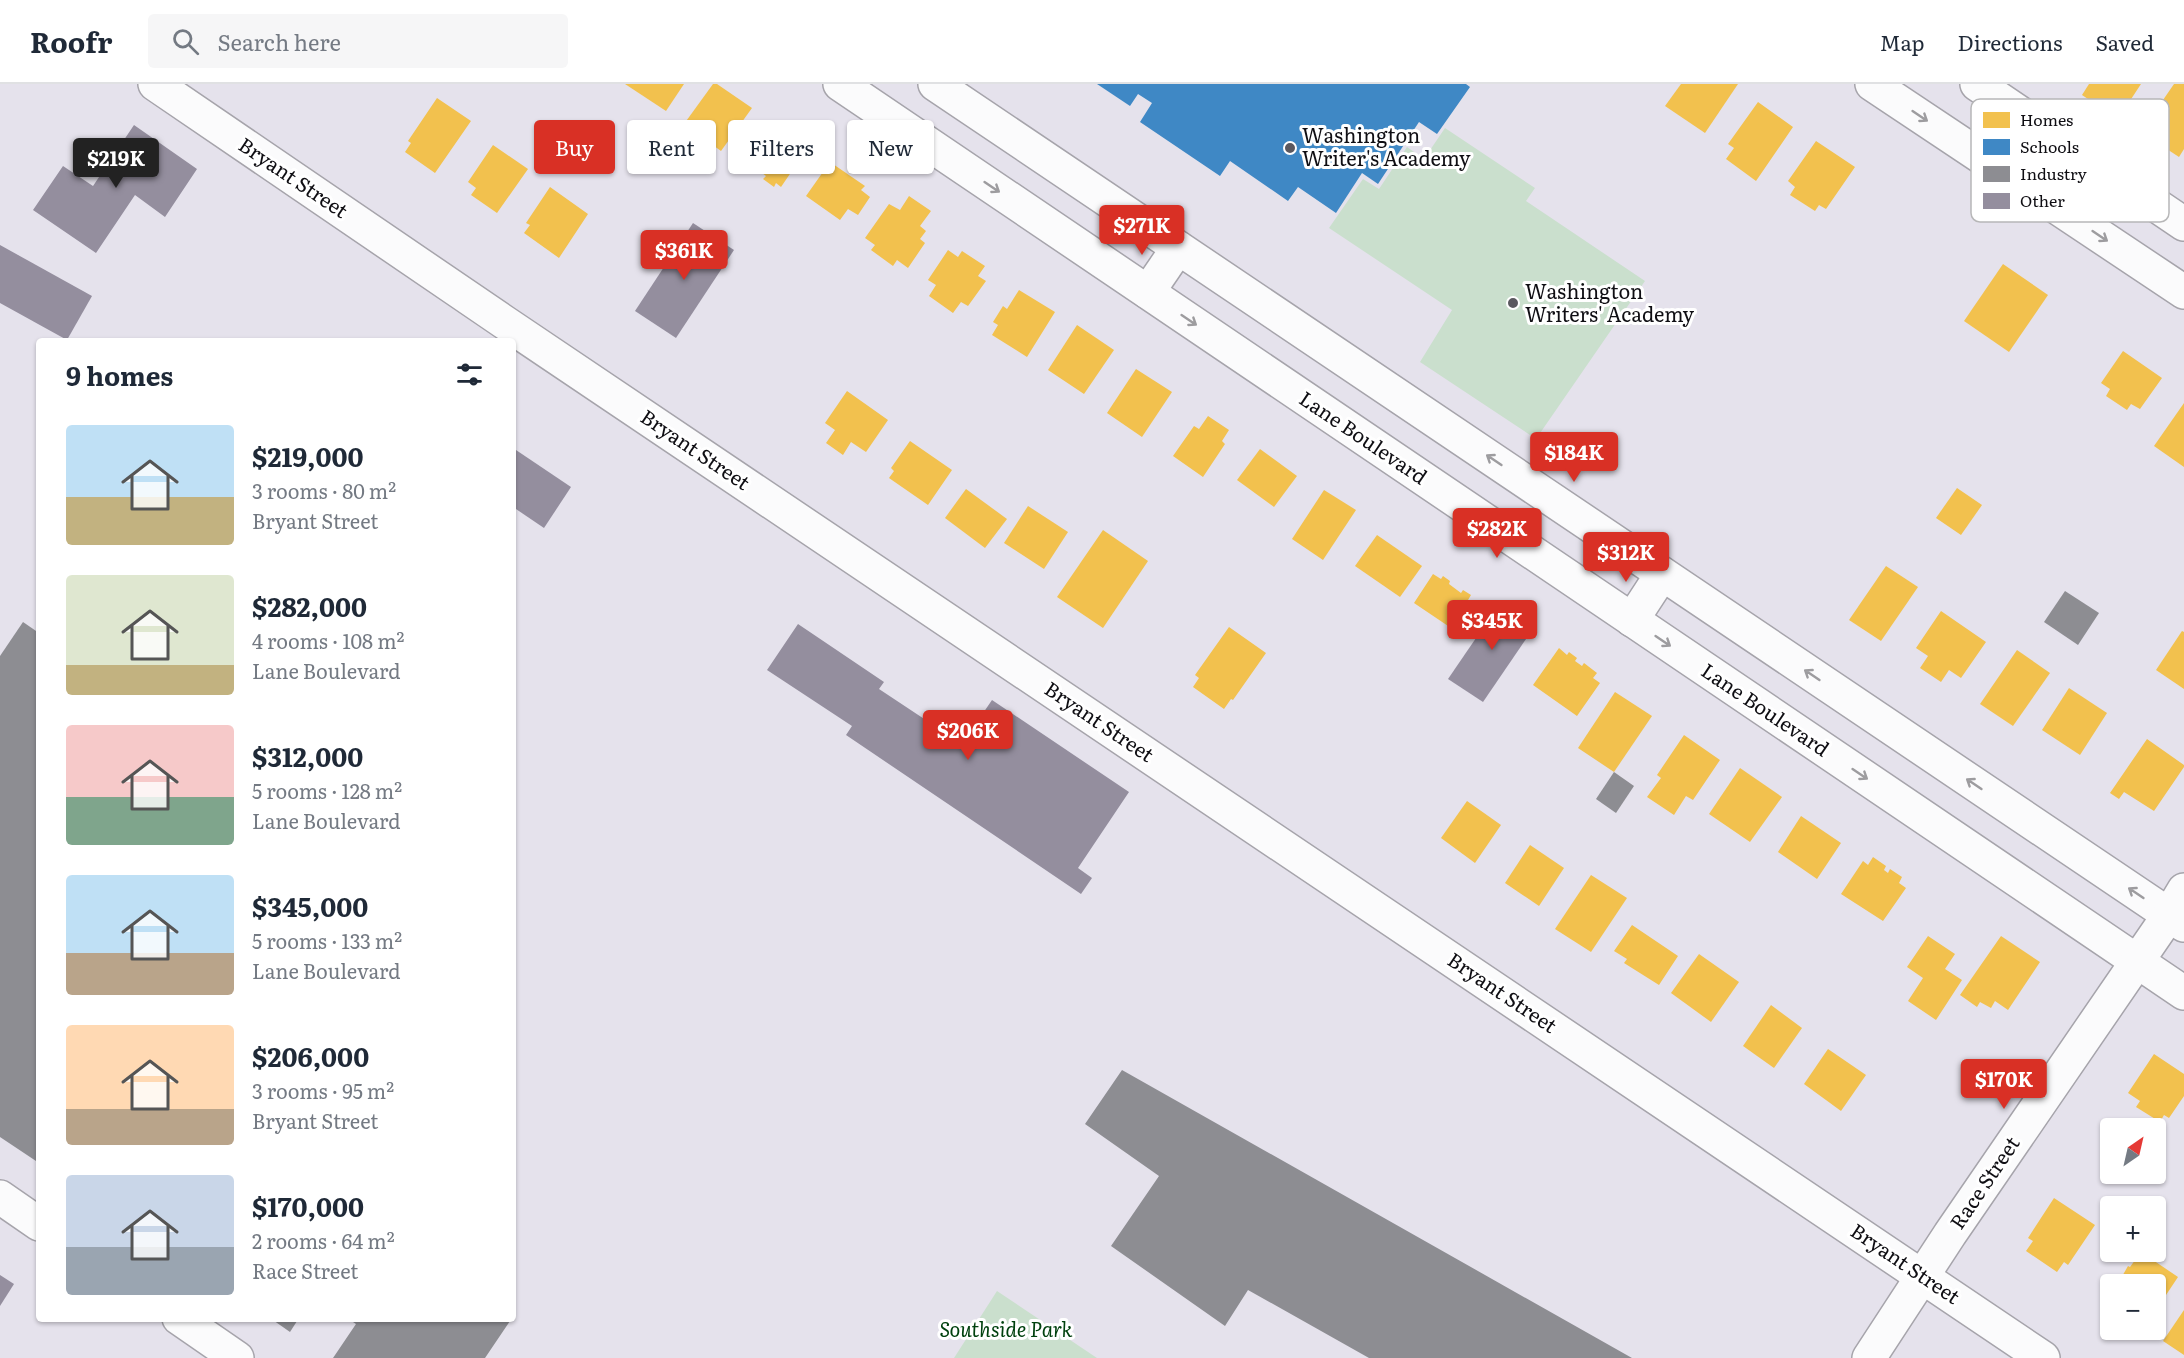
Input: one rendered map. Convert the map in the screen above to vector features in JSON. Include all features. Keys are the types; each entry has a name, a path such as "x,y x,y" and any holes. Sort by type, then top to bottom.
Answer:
{"street":[{"name":"Bryant Street","path":"155,84 2043,1358"},
{"name":"Lane Boulevard","path":"840,84 2184,993"},
{"path":"936,84 1662,574 2179,910"},
{"path":"1872,84 1971,150"},
{"path":"1977,84 1999,99"},
{"path":"2169,214 2184,224"},
{"path":"2078,222 2184,292"},
{"path":"1148,292 1178,248"},
{"path":"1632,620 1662,574"},
{"name":"Race Street","path":"1869,1358 1950,1234 2138,962 2179,910"},
{"path":"0,1197 36,1222"},
{"path":"184,1322 237,1358"}],"green space":[{"path":"1445,128 1535,188 1526,201 1645,281 1536,439 1420,362 1452,310 1329,228 1363,179 1379,189 1407,147 1424,159"},
{"name":"Southside Park","path":"997,1291 1097,1358 954,1358"}],"building: Homes":[{"path":"625,84 684,84 666,111"},
{"path":"713,84 717,84 752,108 743,120 728,120 728,141 721,151 716,147 716,120 687,120"},
{"path":"1681,84 1738,84 1705,133 1665,106"},
{"path":"2089,84 2141,84 2131,99 2088,99 2082,95"},
{"path":"2174,84 2184,84 2184,149 2179,157 2169,150 2169,99 2164,99"},
{"path":"437,98 471,121 435,173 405,152 411,143 408,141"},
{"path":"1758,102 1793,127 1756,181 1726,159 1734,148 1728,144"},
{"path":"1816,141 1855,167 1826,209 1819,205 1815,211 1790,195 1795,187 1788,181"},
{"path":"493,145 528,169 497,213 471,195 476,188 468,182"},
{"path":"835,165 865,186 861,190 870,197 858,215 848,209 840,220 806,196 822,174 835,174"},
{"path":"763,174 790,174 781,187 776,183 774,187 763,179 766,176"},
{"path":"550,187 588,214 559,258 524,233 530,225 526,223"},
{"path":"909,196 931,211 920,226 926,231 920,239 925,243 908,268 897,260 893,266 871,250 875,245 865,238 889,204 900,210"},
{"path":"948,250 958,257 962,251 985,266 978,276 986,281 968,306 961,302 953,313 929,296 936,285 928,280"},
{"path":"2003,264 2048,295 2009,352 1964,321"},
{"path":"1019,290 1055,312 1027,357 992,335 998,325 993,322 1003,306 1007,309"},
{"path":"1077,325 1114,350 1084,394 1048,370"},
{"path":"2123,351 2162,378 2140,409 2131,404 2127,410 2106,396 2110,389 2101,383"},
{"path":"1136,369 1172,392 1142,437 1107,413"},
{"path":"847,391 888,420 866,452 851,442 843,455 826,443 835,430 825,423"},
{"path":"2184,403 2184,467 2154,446"},
{"path":"1208,416 1229,430 1222,441 1225,444 1203,477 1173,456 1194,426 1199,429"},
{"path":"910,441 952,470 928,505 889,478 894,471 891,468"},
{"path":"1260,449 1297,476 1274,507 1237,480"},
{"path":"1957,488 1982,505 1961,535 1936,518"},
{"path":"966,489 1007,519 985,548 945,518"},
{"path":"1324,490 1356,510 1323,560 1292,539"},
{"path":"1028,506 1068,532 1044,569 1004,543"},
{"path":"1103,530 1148,561 1103,628 1057,597"},
{"path":"1377,535 1422,566 1400,597 1355,566"},
{"path":"1886,566 1918,587 1881,641 1849,620"},
{"path":"1433,574 1441,579 1443,576 1461,593 1463,590 1471,595 1468,600 1475,604 1457,632 1414,603"},
{"path":"1941,611 1986,642 1961,678 1949,670 1941,682 1920,668 1928,656 1916,648"},
{"path":"1229,627 1266,653 1233,700 1231,699 1224,709 1193,687 1199,678 1195,675"},
{"path":"2182,631 2184,632 2184,689 2156,670"},
{"path":"1559,648 1567,655 1569,652 1577,658 1575,661 1582,666 1584,663 1597,673 1593,678 1600,683 1577,716 1533,685"},
{"path":"2017,650 2050,673 2013,726 1980,704"},
{"path":"2069,688 2107,713 2080,755 2042,730"},
{"path":"1615,692 1652,716 1614,772 1578,748"},
{"path":"1684,735 1720,760 1693,800 1686,796 1674,815 1647,797 1661,778 1657,775"},
{"path":"2147,739 2184,765 2154,811 2124,792 2119,799 2110,793"},
{"path":"1740,768 1782,797 1750,842 1709,814"},
{"path":"1467,801 1501,825 1475,863 1441,838"},
{"path":"1801,816 1841,843 1817,879 1778,852"},
{"path":"1530,845 1564,868 1539,906 1505,883"},
{"path":"1873,857 1886,866 1884,870 1888,873 1890,869 1902,877 1899,883 1906,888 1883,921 1841,894 1863,861 1868,865"},
{"path":"1591,875 1627,898 1591,952 1555,929"},
{"path":"1632,925 1678,956 1659,985 1624,963 1627,959 1614,951"},
{"path":"1928,936 1955,954 1945,969 1962,980 1936,1020 1908,1001 1923,978 1907,967"},
{"path":"2001,936 2040,962 2008,1010 1995,1001 1991,1008 1980,1002 1977,1007 1960,995"},
{"path":"1699,954 1739,982 1711,1022 1671,993"},
{"path":"1771,1005 1802,1028 1774,1068 1743,1046"},
{"path":"1828,1049 1866,1075 1841,1111 1804,1084"},
{"path":"2154,1054 2184,1074 2184,1096 2169,1118 2164,1115 2162,1118 2154,1118 2136,1107 2140,1101 2128,1093"},
{"path":"2054,1198 2095,1225 2068,1265 2064,1262 2057,1272 2026,1251 2033,1241 2028,1238"},
{"path":"2134,1262 2156,1262 2178,1277 2166,1295 2166,1274 2123,1274 2128,1266 2130,1267"},
{"path":"2184,1310 2184,1355 2163,1341 2166,1340"}],"building: Schools":[{"name":"Washington Writer's Academy","path":"1097,84 1466,84 1470,87 1437,134 1419,122 1378,184 1362,173 1336,213 1298,187 1288,201 1230,161 1220,176 1140,122 1152,103 1138,94 1130,106"}],"building: Industry":[{"path":"2065,591 2099,613 2078,645 2044,622"},
{"path":"23,622 36,631 36,1161 0,1137 0,656"},
{"path":"1614,772 1634,786 1616,813 1596,799"},
{"path":"1122,1070 1632,1358 1369,1358 1248,1290 1225,1326 1111,1246 1159,1176 1085,1124"},
{"path":"276,1322 296,1322 290,1332"},
{"path":"353,1322 509,1322 485,1358 333,1358 356,1324"}],"building: Other":[{"path":"134,125 197,169 165,217 135,195 96,253 33,210 63,166 93,186"},
{"path":"693,223 734,250 676,338 635,311"},
{"path":"0,245 92,296 68,338 63,338 0,303"},
{"path":"516,450 571,487 544,528 516,509"},
{"path":"1502,600 1537,623 1483,702 1448,679"},
{"path":"798,624 884,682 879,689 962,744 992,700 1129,792 1078,868 1092,878 1081,894 846,735 852,726 767,670"},
{"path":"0,1275 14,1284 0,1306"}],"place":[{"name":"Washington Writer's Academy","path":"1290,148"},
{"name":"Washington Writers' Academy","path":"1513,303"}]}
